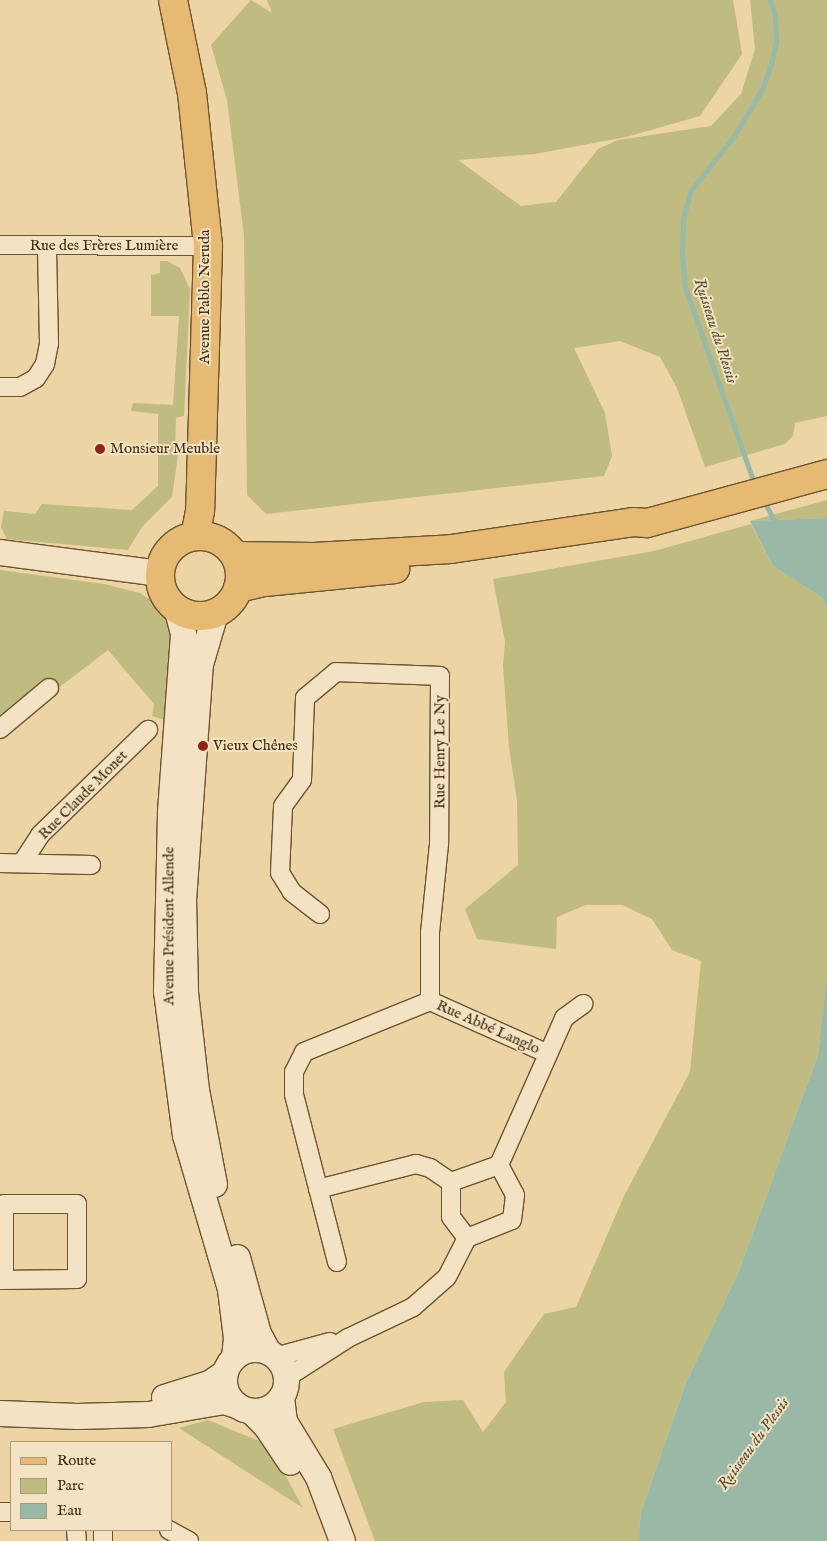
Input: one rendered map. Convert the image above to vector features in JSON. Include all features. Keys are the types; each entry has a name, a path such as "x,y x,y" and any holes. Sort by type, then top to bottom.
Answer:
{"main road":[{"name":"Avenue Pablo Neruda","path":"173,0 192,93 208,246 200,511 195,536"},
{"path":"235,556 314,556 451,549 633,522 647,523 827,474"},
{"path":"238,588 265,582 532,554 635,532 647,523"},
{"path":"195,536 211,537 224,543 235,556 239,569 238,588 229,604 214,613 197,616 176,607 161,589 159,573 165,556 177,542 195,536"},
{"path":"0,552 159,573"},
{"name":"Avenue Président Allende","path":"176,607 183,634 170,813 166,991 185,1135 230,1289 236,1338 229,1365"},
{"name":"Avenue Président Allende","path":"214,613 200,664 183,900 185,992 196,1090 214,1185 250,1296 258,1333 271,1354"},
{"path":"0,1405 137,1402 174,1395 209,1383 229,1365 252,1349 271,1354 284,1369 284,1421 318,1477 342,1541"},
{"path":"229,1365 224,1388 243,1408 266,1426 297,1473 330,1541"},
{"path":"0,1413 86,1416 148,1414 224,1401 243,1408 267,1409 284,1388"}],"street":[{"name":"Rue des Frères Lumière","path":"0,245 208,246"},
{"path":"0,387 20,387 36,378 45,364 49,344 47,246"},
{"name":"Rue Henry Le Ny","path":"320,914 292,892 280,873 283,806 302,780 305,698 336,672 440,676 439,844 430,932 430,1001"},
{"path":"0,729 49,688"},
{"name":"Rue Claude Monet","path":"22,864 40,835 148,730"},
{"path":"0,863 91,865"},
{"path":"337,1262 294,1094 294,1072 304,1052 430,1001"},
{"name":"Rue Abbé Langlo","path":"430,1001 546,1053"},
{"name":"Rue Abbé Langlo","path":"499,1165 546,1053 564,1018 583,1004"},
{"path":"318,1188 416,1164 430,1168 451,1182"},
{"path":"271,1354 348,1338 413,1308 447,1277 466,1238 512,1220 515,1195 499,1165 451,1182"},
{"path":"451,1182 451,1216 466,1238"},
{"path":"4,1204 77,1204 77,1279 2,1279 4,1204"},
{"path":"284,1388 348,1338"},
{"path":"171,1531 188,1541"}],"green space":[{"path":"251,0 272,13 267,0 733,0 742,54 700,116 626,137 535,154 458,160 521,206 556,202 598,149 618,140 711,126 741,94 755,49 750,0 827,0 827,416 795,423 793,436 785,444 705,467 677,388 660,357 620,341 574,348 605,413 612,456 604,476 266,514 247,495 244,236 227,100 211,45"},
{"path":"160,261 167,261 180,268 190,289 184,416 176,418 175,447 179,448 172,497 142,527 128,550 7,539 1,527 4,511 35,514 42,504 132,510 158,486 158,414 131,411 133,403 173,405 179,316 151,316 151,275 160,273"},
{"path":"827,500 827,518 750,521"},
{"path":"751,524 773,566 823,598 827,612 827,973 818,1055 739,1271 686,1383 641,1512 638,1541 375,1541 333,1429 424,1402 463,1400 483,1432 506,1402 504,1372 544,1314 576,1307 624,1196 690,1072 701,961 672,950 652,919 622,905 586,905 557,917 556,949 477,939 465,909 518,865 517,800 509,747 503,666 505,642 493,579 654,551"},
{"path":"0,570 104,584 140,593 154,602 165,613 171,627 165,720 152,716 154,704 108,650 57,689 49,679 0,720"},
{"path":"208,1420 269,1445 303,1508 179,1428"}],"water":[{"path":"827,518 827,612 823,598 773,566 750,521"},
{"path":"827,973 827,1541 638,1541 641,1512 686,1383 739,1271 818,1055"}],"waterway":[{"name":"Ruisseau du Plessis","path":"755,486 685,287 682,255 683,219 691,190 734,136 762,89 776,42 775,16 770,0"},
{"name":"Ruisseau du Plessis","path":"763,500 777,525"}],"place":[{"name":"Monsieur Meuble","path":"100,449"},
{"name":"Vieux Chênes","path":"203,746"}]}
